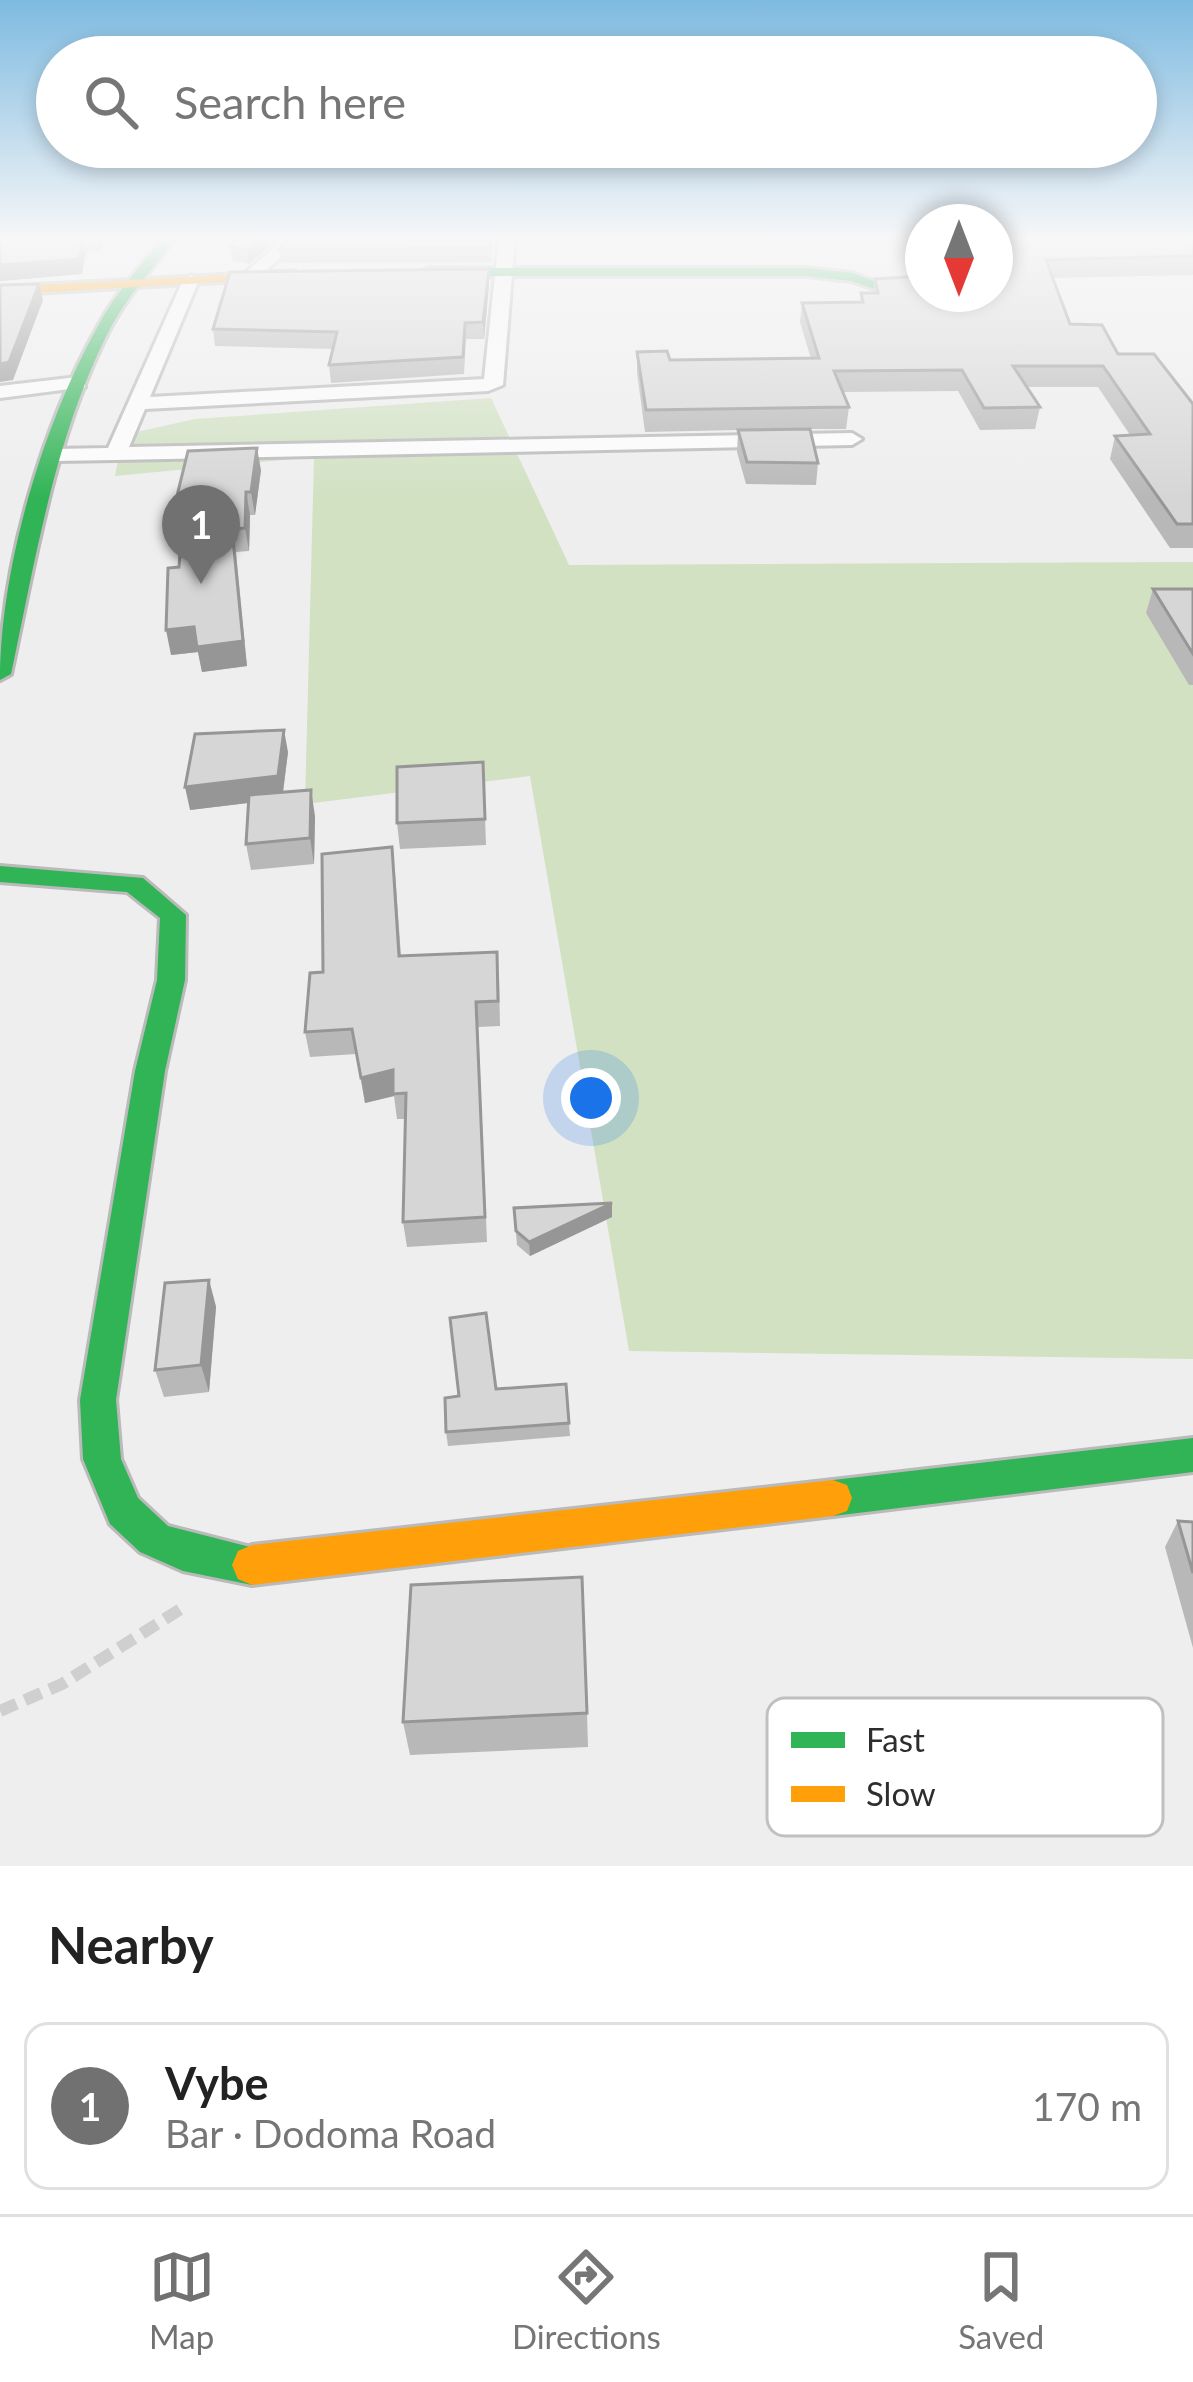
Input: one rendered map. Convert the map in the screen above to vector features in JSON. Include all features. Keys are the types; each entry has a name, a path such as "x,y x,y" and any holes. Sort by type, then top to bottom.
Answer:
{"main road":[{"path":"0,674 54,455 78,383 106,324"},
{"path":"0,874 134,884 172,915 170,980 150,1071 98,1400 102,1459 124,1511 154,1539 183,1552 246,1565 319,1560 1193,1455"}],"street":[{"path":"116,454 172,324"},
{"path":"137,404 488,385 496,381 498,324"},
{"path":"0,392 78,383"},
{"path":"54,455 852,439"}],"path":[{"path":"0,1712 62,1684 189,1604 210,1596"}],"green space":[{"path":"491,398 569,565 1193,562 1193,1359 629,1351 530,776 305,804 314,457 115,476 123,435 195,419"}],"building":[{"path":"0,324 24,324 9,362 0,364"},
{"path":"214,324 465,324 463,357 329,365 337,332 213,329"},
{"path":"809,324 1102,325 1118,354 1154,354 1193,404 1193,524 1177,524 1115,436 1150,434 1103,366 1013,366 1040,407 984,408 962,370 834,371 849,407 646,410 637,352 667,351 670,360 819,358"},
{"path":"810,429 818,463 747,462 738,430"},
{"path":"257,448 251,492 246,492 245,528 232,529 243,641 197,647 194,627 166,630 168,568 179,567 184,504 175,504 188,451"},
{"path":"1153,589 1193,589 1193,654"},
{"path":"284,730 278,776 185,787 195,734"},
{"path":"483,762 485,819 397,823 397,767"},
{"path":"311,790 310,838 246,844 249,795"},
{"path":"392,847 399,956 497,952 498,1001 476,1002 485,1217 403,1222 406,1093 393,1094 393,1070 361,1078 352,1029 305,1032 310,973 323,972 322,854"},
{"path":"612,1203 529,1242 516,1231 514,1208"},
{"path":"209,1280 201,1365 155,1370 165,1283"},
{"path":"486,1313 496,1389 566,1384 569,1423 446,1432 445,1398 459,1396 450,1318"},
{"path":"1178,1521 1193,1522 1193,1573"},
{"path":"582,1577 587,1713 403,1722 411,1585"}],"traffic: fast":[{"path":"0,674 53,453 84,368 106,324"},
{"path":"0,874 134,884 173,915 171,980 150,1071 98,1400 102,1459 124,1511 154,1539 183,1552 252,1565"},
{"path":"833,1498 1193,1455"}],"traffic: slow":[{"path":"252,1565 833,1498"}],"place":[{"name":"Vybe","path":"201,584"}]}
